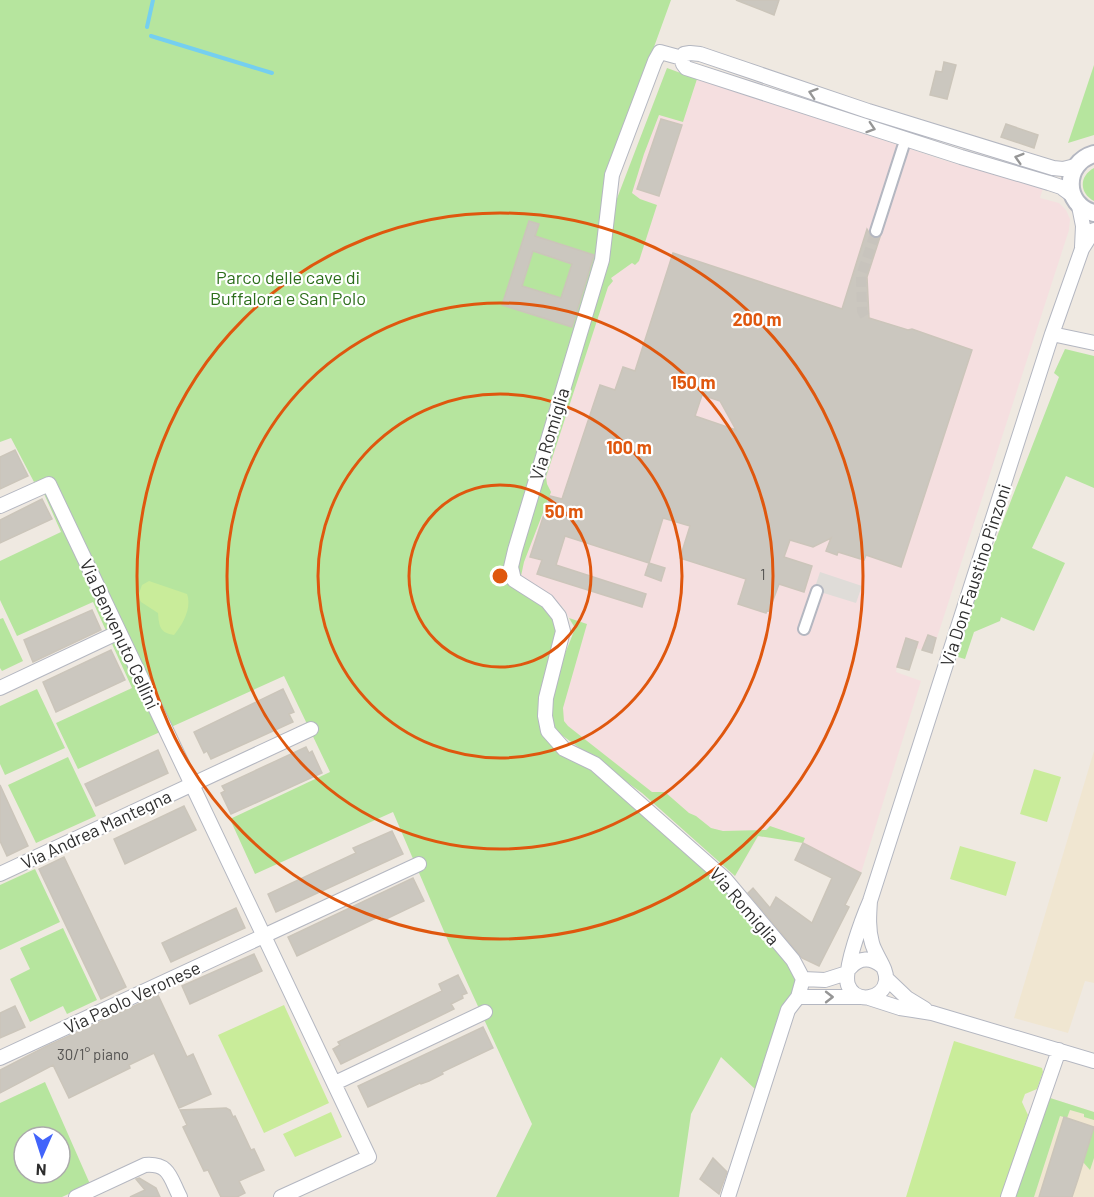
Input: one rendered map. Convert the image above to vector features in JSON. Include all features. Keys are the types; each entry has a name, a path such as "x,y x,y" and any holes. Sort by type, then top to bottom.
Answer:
{"street":[{"name":"Via Romiglia","path":"682,58 660,52 612,175 602,260 525,515 512,567 514,580 547,601 559,616 563,631 546,698 545,716 548,731 564,749 595,764 725,879 793,960 803,979"},
{"path":"1082,205 1061,187 961,158 687,68 682,58 684,54 700,54 856,107 1053,168 1063,169 1075,166 1084,158 1094,154"},
{"path":"706,74 713,68 733,73 747,71"},
{"path":"842,118 844,112 856,107"},
{"path":"961,158 969,147 978,145"},
{"path":"876,231 903,147"},
{"path":"1075,166 1070,180 1082,205"},
{"name":"Via Don Faustino Pinzoni","path":"1082,205 1082,249"},
{"name":"Via Don Faustino Pinzoni","path":"849,971 857,934 870,901 1052,334 1082,249 1094,230"},
{"path":"1052,334 1094,343"},
{"name":"Via Benvenuto Cellini","path":"0,506 49,484 369,1157 281,1197"},
{"path":"804,629 817,591"},
{"path":"0,688 119,632"},
{"path":"192,783 312,729"},
{"name":"Via Andrea Mantegna","path":"0,874 192,783"},
{"path":"264,935 418,864"},
{"name":"Via Don Faustino Pinzoni","path":"870,901 869,928 884,972"},
{"name":"Via Paolo Veronese","path":"0,1058 264,935"},
{"path":"728,1197 788,1010 798,997 803,979 825,980 849,971 859,960 877,962 907,998 932,1013"},
{"path":"849,971 848,985 851,990 864,998"},
{"path":"864,998 879,993 883,989 884,972"},
{"path":"798,997 864,998 900,1008 932,1013 1094,1061"},
{"path":"334,1083 485,1012"},
{"path":"1008,1197 1059,1050"},
{"path":"76,1197 145,1165 157,1164 166,1169 180,1197"}],"shaded area":[{"path":"667,68 943,160 1043,188 1040,198 1059,203 1066,210 1070,219 1069,230 932,653 916,648 909,670 897,667 896,672 921,681 861,873 803,843 759,836 735,876 642,793 556,731 552,697 575,628 563,607 518,573 598,293 612,231 616,201"},
{"path":"820,572 862,586 856,603 814,590"},
{"path":"1094,751 1094,983 1085,981 1068,1033 1014,1018"},
{"path":"1047,1097 1094,1112 1094,1197 1013,1197"}],"green space":[{"name":"Parco delle cave di Buffalora e San Polo","path":"0,0 671,0 608,174 600,258 506,569 511,586 545,609 556,630 539,715 593,770 722,881 787,964 796,980 793,995 779,1014 756,1090 721,1057 691,1114 679,1197 496,1197 532,1124 449,943 393,812 255,874 230,819 330,772 284,676 78,769 56,723 132,688 93,602 17,636 0,600 0,561 61,532 41,487 37,481 34,482 11,438 0,442"},
{"path":"1094,65 1094,135 1068,143"},
{"path":"667,68 697,79 683,122 659,115 644,154 632,193 640,199 657,205 639,261 635,265 632,263 611,278 613,281 608,287 546,477 551,492 524,562 521,576 518,568 538,489 598,293 612,231 616,201"},
{"path":"1094,168 1094,201 1083,189 1083,180"},
{"path":"1065,349 1094,356 1094,488 1066,476 1032,548 1065,563 1034,631 1001,617 1000,621 974,632 965,659 951,655 1059,377 1054,373"},
{"path":"149,581 187,594 186,616 174,635 163,631 158,613 141,602 138,596 142,585"},
{"path":"3,618 23,661 2,671 0,668 0,619"},
{"path":"569,618 587,624 563,708 564,721 568,726 652,792 665,792 711,828 723,831 766,830 770,826 805,838 803,843 758,836 735,876 642,793 556,731 552,718 553,692 560,666 575,628"},
{"path":"37,689 65,748 5,775 0,764 0,706"},
{"path":"68,757 96,816 36,843 8,785"},
{"path":"1034,769 1061,777 1047,822 1020,814"},
{"path":"960,846 1016,862 1006,896 950,879"},
{"path":"35,869 60,922 0,950 0,885"},
{"path":"63,928 97,1000 67,1014 63,1006 30,1022 10,979 30,969 20,948"},
{"path":"284,1005 329,1103 264,1133 218,1035"},
{"path":"954,1041 1042,1068 1043,1072 1037,1089 1025,1094 1022,1102 1028,1115 1002,1197 906,1197"},
{"path":"45,1082 64,1125 12,1125 12,1185 72,1185 72,1143 90,1184 62,1197 0,1197 0,1103"},
{"path":"1047,1097 1094,1112 1094,1120 1070,1110 1067,1118 1060,1116 1034,1197 1013,1197"},
{"path":"331,1112 342,1137 295,1157 283,1134"},
{"path":"1094,1127 1094,1158 1090,1170 1083,1162"}],"building":[{"path":"736,0 779,0 774,15"},
{"path":"944,62 956,65 947,99 930,95 936,71 942,72"},
{"path":"661,119 682,125 659,196 637,189"},
{"path":"1006,124 1038,135 1034,148 1001,137"},
{"path":"529,221 539,224 535,236 594,255 572,327 502,305","holes":["533,251 572,264 561,298 522,286"]},
{"path":"867,229 874,238 880,237 867,277 869,318 908,330 912,329 972,350 901,567 866,555 864,560 826,551 831,538 813,547 790,540 784,557 812,566 804,592 779,584 769,611 767,610 766,613 738,604 746,579 680,558 690,526 663,518 649,563 565,536 556,565 646,594 642,607 537,574 542,560 530,557 550,496 562,499 600,385 615,390 623,367 635,371 673,253 842,309","holes":["702,395 720,401 736,430 695,416"]},
{"path":"15,450 28,476 0,489 0,457"},
{"path":"42,499 52,519 0,543 0,520"},
{"path":"649,563 665,568 661,581 645,575"},
{"path":"92,610 101,630 33,662 24,640"},
{"path":"928,635 936,638 932,653 922,650"},
{"path":"906,638 918,642 909,670 897,667"},
{"path":"111,650 125,680 56,712 43,682"},
{"path":"283,689 294,712 289,714 293,722 211,759 207,751 204,753 194,732"},
{"path":"306,747 309,753 312,751 322,773 231,814 221,793 225,791 222,786"},
{"path":"158,750 168,773 96,806 85,784"},
{"path":"0,785 28,846 7,856 0,841"},
{"path":"184,806 196,830 125,864 114,839"},
{"path":"392,831 403,854 276,912 268,894 356,853 353,848"},
{"path":"803,843 861,873 845,905 849,907 819,966 802,958 748,893 753,888 770,908 776,897 812,923 832,878 795,860"},
{"path":"64,857 126,987 101,999 39,869"},
{"path":"413,878 424,901 384,920 382,915 297,956 288,937"},
{"path":"236,908 245,928 171,962 162,943"},
{"path":"254,954 262,971 190,1004 182,986"},
{"path":"458,975 467,993 462,995 463,998 451,1004 454,1009 341,1064 333,1049 340,1045 338,1042 442,991 439,984"},
{"path":"158,995 187,1057 193,1054 211,1094 179,1108 154,1053 129,1065 130,1068 69,1098 53,1065 0,1093 0,1070"},
{"path":"15,1006 25,1027 0,1038 0,1013"},
{"path":"483,1027 493,1048 442,1072 443,1074 429,1081 368,1107 358,1086"},
{"path":"226,1108 230,1110 233,1117 235,1116 251,1150 254,1149 264,1170 239,1181 245,1193 237,1197 221,1197 208,1170 204,1171 183,1127 187,1125 180,1110"},
{"path":"1064,1117 1094,1127 1078,1179 1072,1197 1039,1197"},
{"path":"713,1158 727,1172 719,1194 700,1179"},
{"path":"139,1178 156,1188 160,1197 130,1197 145,1190 136,1179"}],"waterway":[{"path":"147,27 153,0"},
{"path":"151,36 272,73"}],"tunnel":[{"path":"865,316 862,311 861,276 876,231"}]}
